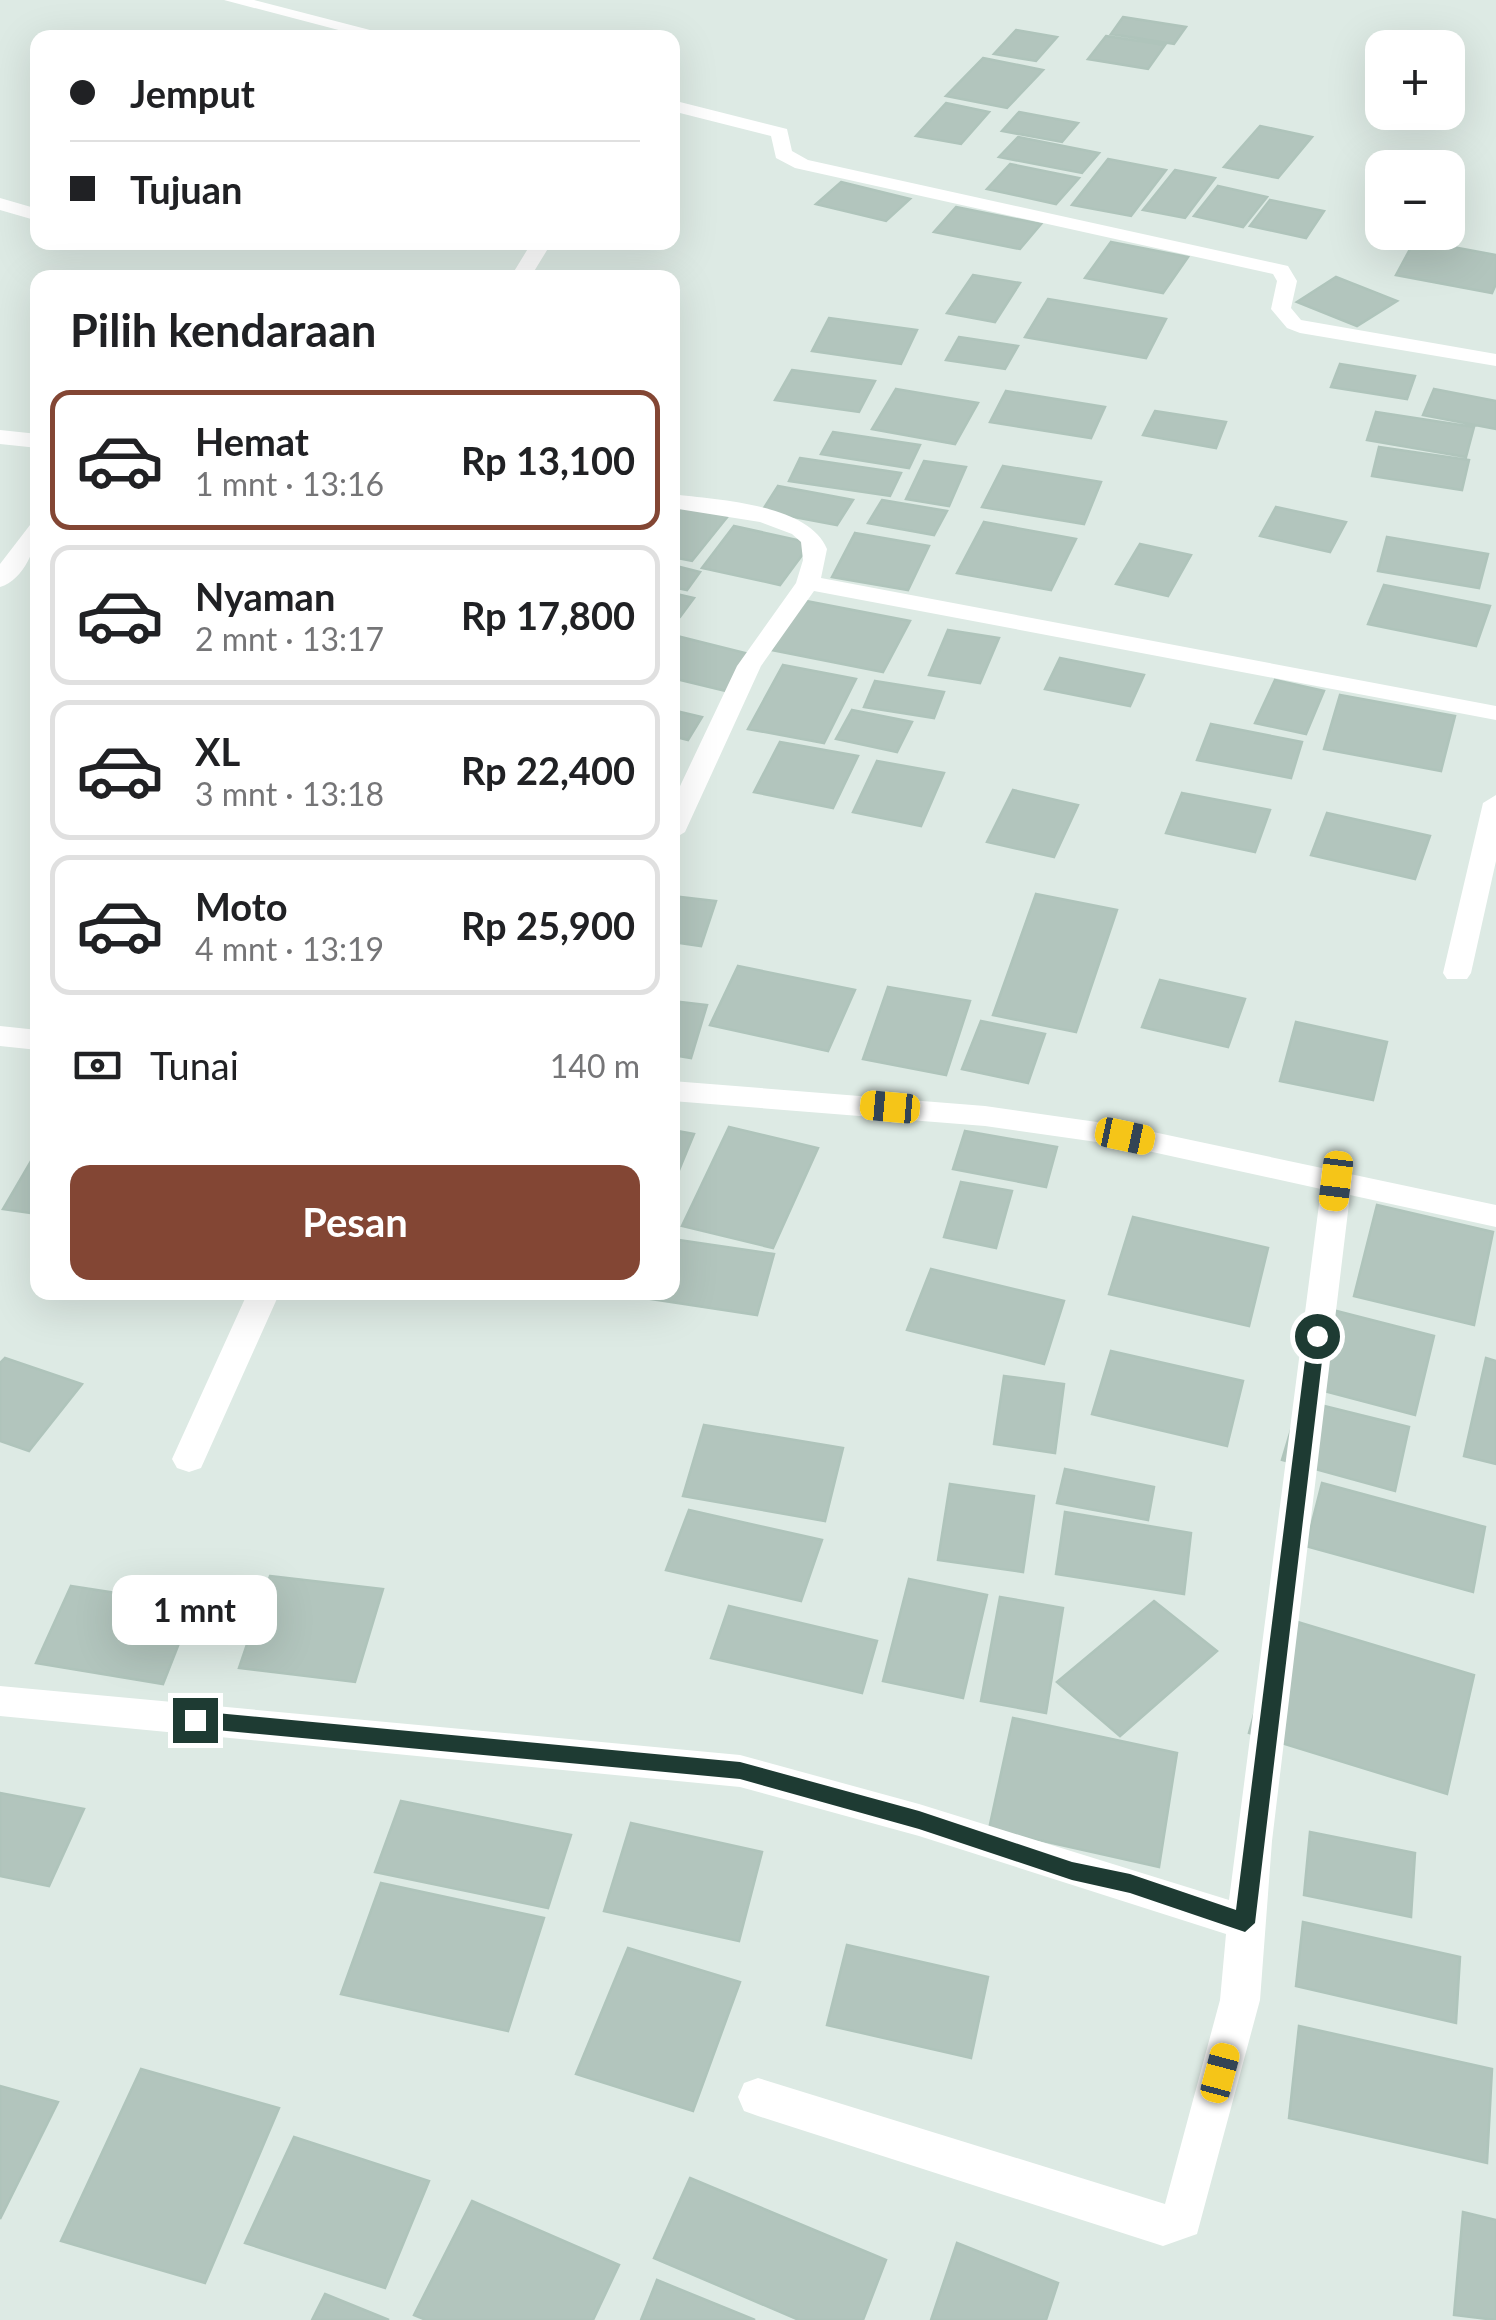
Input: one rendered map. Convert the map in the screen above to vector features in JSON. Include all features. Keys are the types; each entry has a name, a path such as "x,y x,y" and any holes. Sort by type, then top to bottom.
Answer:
{"street":[{"path":"232,0 348,30"},
{"path":"680,112 780,133 783,154 802,164 1281,270 1287,281 1281,309 1294,324 1307,329 1496,360"},
{"path":"0,204 30,213"},
{"path":"0,437 30,440"},
{"path":"680,503 753,514 804,532 812,539 816,551 808,584 749,666 680,815"},
{"path":"0,580 30,541"},
{"path":"808,584 1496,712"},
{"path":"1458,973 1496,803"},
{"path":"0,1036 30,1039"},
{"path":"680,1092 985,1116 1125,1136 1496,1216"},
{"path":"758,2097 1163,2226 1182,2219 1240,2000 1245,1923 1336,1181"},
{"path":"189,1459 260,1300"},
{"path":"0,1701 740,1771 919,1820 1245,1923"}],"building":[{"path":"1123,17 1186,27 1174,44 1111,34"},
{"path":"1016,30 1057,37 1036,61 994,54"},
{"path":"1106,36 1165,45 1148,69 1088,59"},
{"path":"983,58 1043,70 1007,108 946,96"},
{"path":"946,103 989,112 961,144 916,136"},
{"path":"1019,112 1078,123 1062,142 1002,131"},
{"path":"1260,126 1312,137 1278,178 1224,167"},
{"path":"1018,137 1099,153 1082,173 999,157"},
{"path":"1108,159 1166,170 1131,216 1072,205"},
{"path":"1010,164 1079,178 1056,204 987,189"},
{"path":"1175,170 1215,178 1185,218 1143,210"},
{"path":"841,182 910,199 886,221 816,204"},
{"path":"1218,186 1267,197 1243,227 1194,216"},
{"path":"1270,200 1324,211 1306,238 1250,226"},
{"path":"956,207 1041,224 1020,249 934,232"},
{"path":"1111,242 1188,257 1163,293 1085,278"},
{"path":"1465,249 1496,255 1496,284 1492,293 1396,275 1410,250"},
{"path":"973,275 1020,283 995,322 947,313"},
{"path":"1336,277 1397,301 1357,326 1297,302"},
{"path":"1048,299 1166,319 1146,358 1025,337"},
{"path":"829,318 917,330 901,364 812,351"},
{"path":"959,337 1018,346 1005,369 946,360"},
{"path":"1340,364 1415,376 1407,399 1331,387"},
{"path":"792,370 875,381 859,412 775,400"},
{"path":"896,389 978,403 955,444 872,429"},
{"path":"1434,389 1496,401 1496,429 1423,415"},
{"path":"1006,391 1105,407 1091,438 990,422"},
{"path":"1155,411 1226,422 1216,448 1143,435"},
{"path":"1376,412 1474,427 1466,457 1367,440"},
{"path":"833,432 920,445 909,468 821,454"},
{"path":"1379,447 1469,460 1462,490 1372,476"},
{"path":"800,458 901,473 890,496 789,481"},
{"path":"924,461 966,467 949,506 906,499"},
{"path":"1003,466 1101,482 1084,524 982,507"},
{"path":"778,486 853,500 837,525 762,511"},
{"path":"882,500 947,511 934,535 868,523"},
{"path":"680,506 728,516 692,561 680,559"},
{"path":"1276,507 1346,522 1330,552 1260,536"},
{"path":"984,522 1076,539 1051,590 957,573"},
{"path":"734,526 811,543 780,585 702,568"},
{"path":"855,533 929,546 908,590 832,577"},
{"path":"1387,537 1488,554 1479,588 1378,571"},
{"path":"1140,544 1191,555 1168,596 1116,584"},
{"path":"680,567 700,572 687,590 680,589"},
{"path":"1384,585 1490,606 1476,646 1368,624"},
{"path":"680,595 694,598 680,617"},
{"path":"801,600 910,621 883,672 772,650"},
{"path":"948,630 999,638 980,683 929,675"},
{"path":"680,637 753,655 726,691 680,680"},
{"path":"1060,658 1144,675 1130,706 1045,689"},
{"path":"783,665 856,679 824,743 748,729"},
{"path":"1275,680 1324,691 1306,734 1255,723"},
{"path":"875,681 944,692 934,718 864,707"},
{"path":"1340,695 1455,716 1441,771 1324,749"},
{"path":"852,710 912,722 897,752 836,739"},
{"path":"680,712 702,717 688,740 680,738"},
{"path":"1211,724 1302,742 1291,778 1197,760"},
{"path":"780,742 858,756 833,808 754,792"},
{"path":"877,761 944,773 921,826 853,812"},
{"path":"1013,790 1078,805 1054,857 987,842"},
{"path":"1182,793 1270,810 1255,852 1166,833"},
{"path":"1327,813 1430,836 1415,879 1311,855"},
{"path":"1036,894 1117,910 1076,1032 993,1015"},
{"path":"680,897 716,901 701,946 680,943"},
{"path":"738,966 855,990 828,1051 710,1025"},
{"path":"1160,980 1245,999 1228,1047 1142,1027"},
{"path":"888,987 970,1001 946,1075 863,1059"},
{"path":"680,1002 707,1005 691,1058 680,1056"},
{"path":"981,1021 1045,1034 1028,1083 962,1069"},
{"path":"1296,1022 1387,1042 1373,1100 1280,1081"},
{"path":"729,1127 818,1148 773,1248 682,1226"},
{"path":"680,1131 694,1134 680,1168"},
{"path":"965,1131 1057,1147 1046,1187 953,1169"},
{"path":"30,1163 30,1213 3,1209"},
{"path":"961,1182 1012,1191 996,1248 944,1237"},
{"path":"1377,1205 1493,1232 1474,1325 1354,1296"},
{"path":"1133,1217 1268,1248 1249,1326 1109,1294"},
{"path":"680,1240 774,1254 757,1315 658,1300 680,1300"},
{"path":"931,1269 1064,1301 1044,1364 907,1330"},
{"path":"1321,1307 1434,1336 1415,1415 1298,1384"},
{"path":"1111,1351 1243,1381 1227,1446 1092,1414"},
{"path":"5,1358 82,1384 29,1451 0,1441 0,1363"},
{"path":"1486,1358 1496,1361 1496,1464 1464,1456"},
{"path":"1004,1376 1064,1384 1055,1453 994,1444"},
{"path":"1300,1400 1409,1427 1395,1491 1282,1460"},
{"path":"704,1425 843,1448 825,1521 683,1496"},
{"path":"1065,1469 1154,1487 1148,1520 1057,1503"},
{"path":"1322,1483 1485,1527 1473,1592 1306,1546"},
{"path":"950,1484 1034,1496 1023,1572 938,1560"},
{"path":"689,1510 822,1540 801,1601 666,1570"},
{"path":"1065,1512 1191,1533 1184,1594 1056,1574"},
{"path":"270,1576 383,1589 355,1682 239,1668"},
{"path":"909,1579 987,1595 963,1698 883,1681"},
{"path":"71,1586 194,1605 163,1684 36,1663"},
{"path":"1000,1597 1063,1608 1046,1713 981,1701"},
{"path":"1154,1601 1217,1651 1120,1736 1057,1682"},
{"path":"729,1606 877,1641 862,1693 711,1658"},
{"path":"1281,1617 1474,1675 1447,1794 1249,1733"},
{"path":"1013,1718 1177,1753 1159,1867 989,1829"},
{"path":"0,1793 84,1809 49,1886 0,1876"},
{"path":"401,1801 571,1835 548,1908 375,1872"},
{"path":"631,1823 762,1852 739,1941 604,1911"},
{"path":"1310,1832 1415,1853 1411,1917 1304,1895"},
{"path":"381,1883 544,1918 508,2031 341,1994"},
{"path":"1303,1922 1460,1957 1456,2023 1296,1986"},
{"path":"847,1945 988,1977 971,2058 827,2025"},
{"path":"628,1948 740,1982 693,2111 576,2074"},
{"path":"1299,2026 1492,2069 1487,2163 1289,2118"},
{"path":"141,2069 279,2108 205,2283 61,2241"},
{"path":"0,2086 58,2102 0,2219"},
{"path":"294,2137 429,2181 385,2288 245,2243"},
{"path":"690,2178 886,2260 863,2320 799,2320 654,2258"},
{"path":"472,2201 619,2265 593,2320 426,2320 414,2315"},
{"path":"1463,2212 1496,2220 1496,2320 1454,2315"},
{"path":"957,2243 1058,2283 1046,2320 931,2320"},
{"path":"657,2280 755,2320 641,2320"},
{"path":"325,2294 389,2320 312,2320"}],"route":[{"path":"195,1720 740,1771 919,1820 1245,1923 1252,1840 1317,1336"}]}
